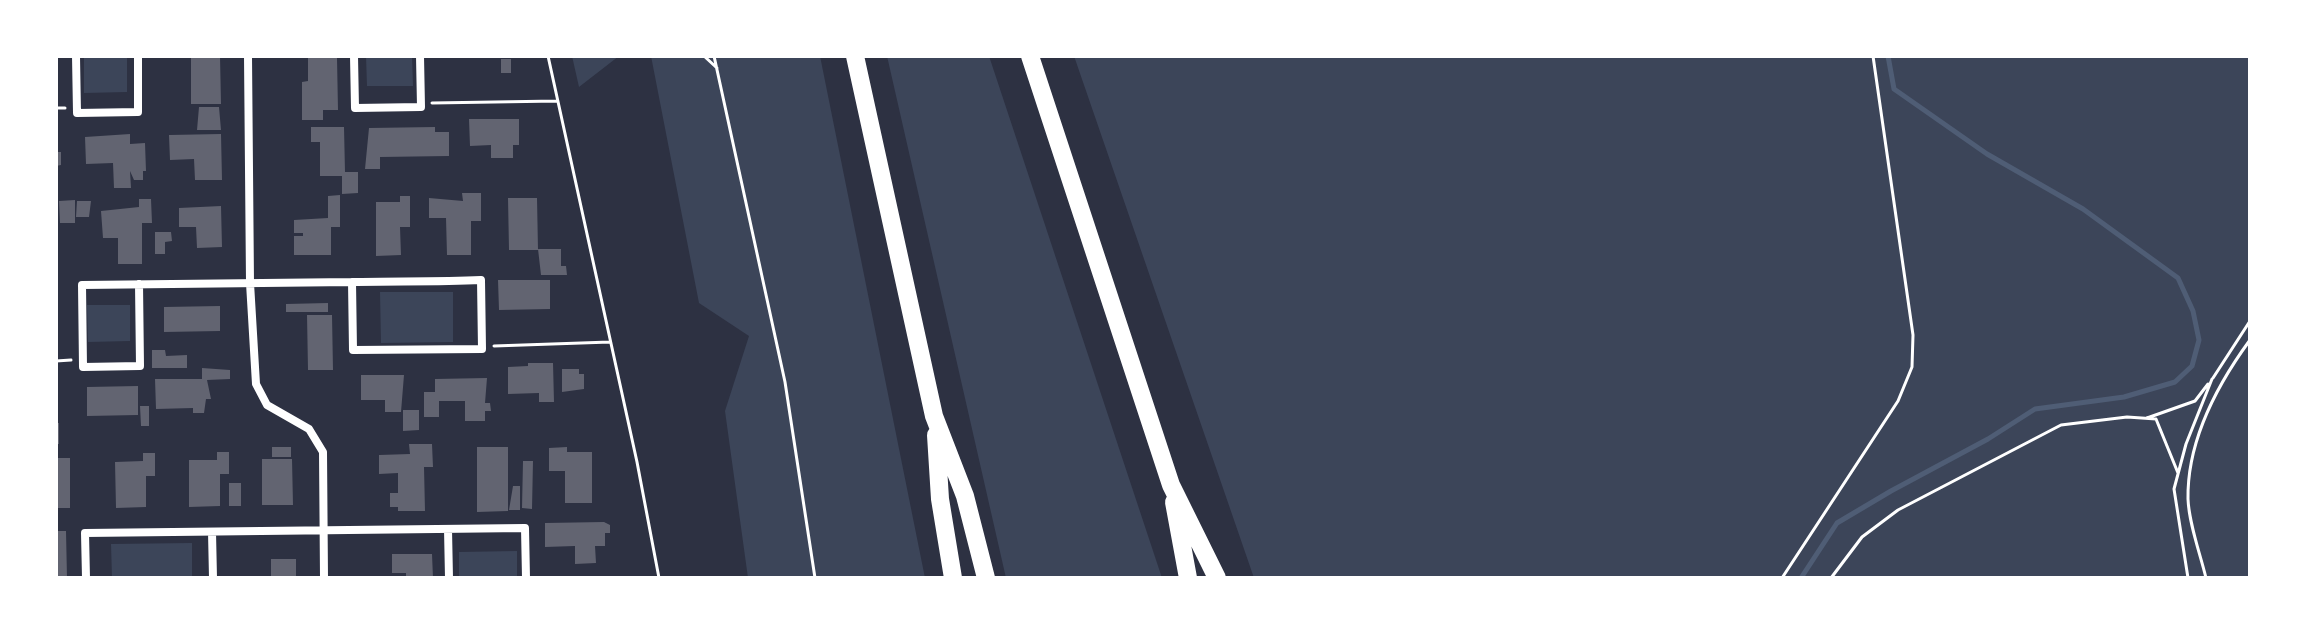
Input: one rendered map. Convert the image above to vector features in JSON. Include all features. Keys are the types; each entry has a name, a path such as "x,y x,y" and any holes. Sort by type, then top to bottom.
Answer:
{"highway":[{"path":"855,56 934,416 940,499 953,578"},
{"path":"1030,56 1171,485 1188,578"},
{"path":"934,416 965,496 986,578"},
{"path":"1171,485 1217,578"}],"street":[{"path":"76,56 77,113 138,112 138,56"},
{"path":"248,56 250,283 256,384 267,405 309,429 318,439 323,452 324,578"},
{"path":"354,56 355,108 421,107 420,56"},
{"path":"139,284 140,366 83,367 82,285 139,284 352,282 481,280 482,346 353,350 352,282"},
{"path":"86,578 85,533 525,528 526,578"},
{"path":"448,529 449,578"},
{"path":"212,532 213,578"}],"path":[{"path":"548,56 659,578"},
{"path":"704,56 717,68"},
{"path":"714,56 785,382 815,578"},
{"path":"1782,578 1898,401 1912,367 1913,335 1873,56"},
{"path":"421,104 557,101"},
{"path":"2146,418 2195,401 2250,321"},
{"path":"2206,578 2188,501 2194,446 2225,375 2250,340"},
{"path":"482,346 611,342"},
{"path":"2188,578 2174,489 2212,379"},
{"path":"1831,578 1862,537 1898,510 2061,425 2156,419 2178,473"}],"shaded area":[{"path":"366,56 412,56 413,86 367,86"},
{"path":"572,56 619,56 579,87"},
{"path":"651,56 820,56 925,578 748,578 725,411 749,336 699,303"},
{"path":"887,56 989,56 1162,578 1006,578"},
{"path":"1074,56 2250,56 2250,578 1254,578"},
{"path":"84,57 127,57 127,92 84,93"},
{"path":"380,292 453,292 453,342 381,343"},
{"path":"87,305 130,305 130,341 88,342"},
{"path":"192,543 192,578 112,578 111,544"},
{"path":"517,551 517,578 459,578 459,552"}],"building":[{"path":"191,56 220,56 221,104 191,104"},
{"path":"308,58 337,58 338,110 323,110 323,120 302,120 302,82 308,81"},
{"path":"501,59 511,59 511,73 501,73"},
{"path":"199,107 219,107 221,130 197,130"},
{"path":"469,119 519,119 519,145 513,145 513,158 491,158 491,145 470,146"},
{"path":"311,127 344,127 345,172 358,172 358,193 342,194 342,176 320,176 320,142 311,142"},
{"path":"435,127 435,132 449,132 449,156 380,157 380,169 365,169 369,128"},
{"path":"130,134 130,144 145,143 146,171 143,171 143,180 134,180 130,171 131,188 114,188 113,163 86,164 85,137"},
{"path":"221,134 222,180 195,180 194,159 170,160 169,135"},
{"path":"56,152 61,152 61,165 56,166"},
{"path":"462,193 481,193 481,221 471,221 471,255 447,255 446,218 429,218 429,198 463,201"},
{"path":"340,195 340,227 331,227 331,255 294,255 294,236 303,236 303,233 294,233 294,220 328,218 328,196"},
{"path":"400,196 410,196 410,227 400,227 401,255 376,256 376,202 400,202"},
{"path":"508,198 537,198 538,250 509,250"},
{"path":"139,199 151,199 152,223 142,223 142,264 118,264 118,238 103,238 101,211 139,207"},
{"path":"75,200 75,223 60,223 59,201"},
{"path":"77,201 91,201 89,217 76,217"},
{"path":"221,206 222,247 197,248 196,227 179,227 179,208"},
{"path":"155,232 171,232 172,241 165,242 165,254 155,254"},
{"path":"538,249 561,249 561,266 566,266 567,275 541,275"},
{"path":"498,280 550,280 550,309 499,310"},
{"path":"328,303 328,312 286,312 286,304"},
{"path":"220,306 220,331 164,332 164,307"},
{"path":"307,315 332,315 333,370 308,370"},
{"path":"152,350 165,350 166,356 187,355 187,368 152,368"},
{"path":"528,363 553,363 554,402 539,402 539,393 508,394 508,367 528,366"},
{"path":"202,368 230,370 230,379 207,380 211,399 206,399 204,413 193,413 193,408 156,409 155,379 202,379"},
{"path":"562,369 579,369 579,374 584,374 584,389 562,392"},
{"path":"361,375 404,375 401,412 385,412 385,400 361,400"},
{"path":"487,378 485,403 490,403 491,411 485,411 485,421 465,421 465,401 439,401 439,417 424,417 424,392 435,392 435,379"},
{"path":"138,386 138,415 87,416 87,387"},
{"path":"140,406 149,406 149,426 141,426"},
{"path":"403,410 419,410 419,430 403,431"},
{"path":"56,423 59,423 59,444 56,444"},
{"path":"409,444 432,444 433,467 424,467 425,511 398,511 398,507 390,507 390,493 398,493 398,473 379,474 379,455 410,454"},
{"path":"272,447 291,447 291,457 272,457"},
{"path":"477,447 508,447 508,511 477,512"},
{"path":"567,447 567,452 592,452 592,503 565,503 565,471 549,471 549,448"},
{"path":"217,452 229,452 229,474 220,474 220,506 189,507 189,460 217,460"},
{"path":"143,453 155,453 155,476 146,476 146,507 116,508 115,462 143,461"},
{"path":"56,458 70,458 70,508 56,508"},
{"path":"262,459 292,459 293,505 262,505"},
{"path":"523,461 533,461 532,509 522,508"},
{"path":"229,483 241,483 241,506 229,506"},
{"path":"513,486 520,486 520,510 509,510"},
{"path":"604,522 610,525 610,533 605,533 605,546 595,546 596,563 575,564 575,546 545,547 545,523"},
{"path":"56,531 66,531 67,578 56,578"},
{"path":"392,554 432,554 433,578 406,578 406,573 392,573"},
{"path":"271,559 296,559 296,578 271,578"}],"waterway":[{"path":"1801,578 1837,523 1988,439 2035,409 2124,397 2175,382 2192,366 2199,340 2193,311 2178,278 2083,209 1987,154 1894,89 1888,56"}]}
